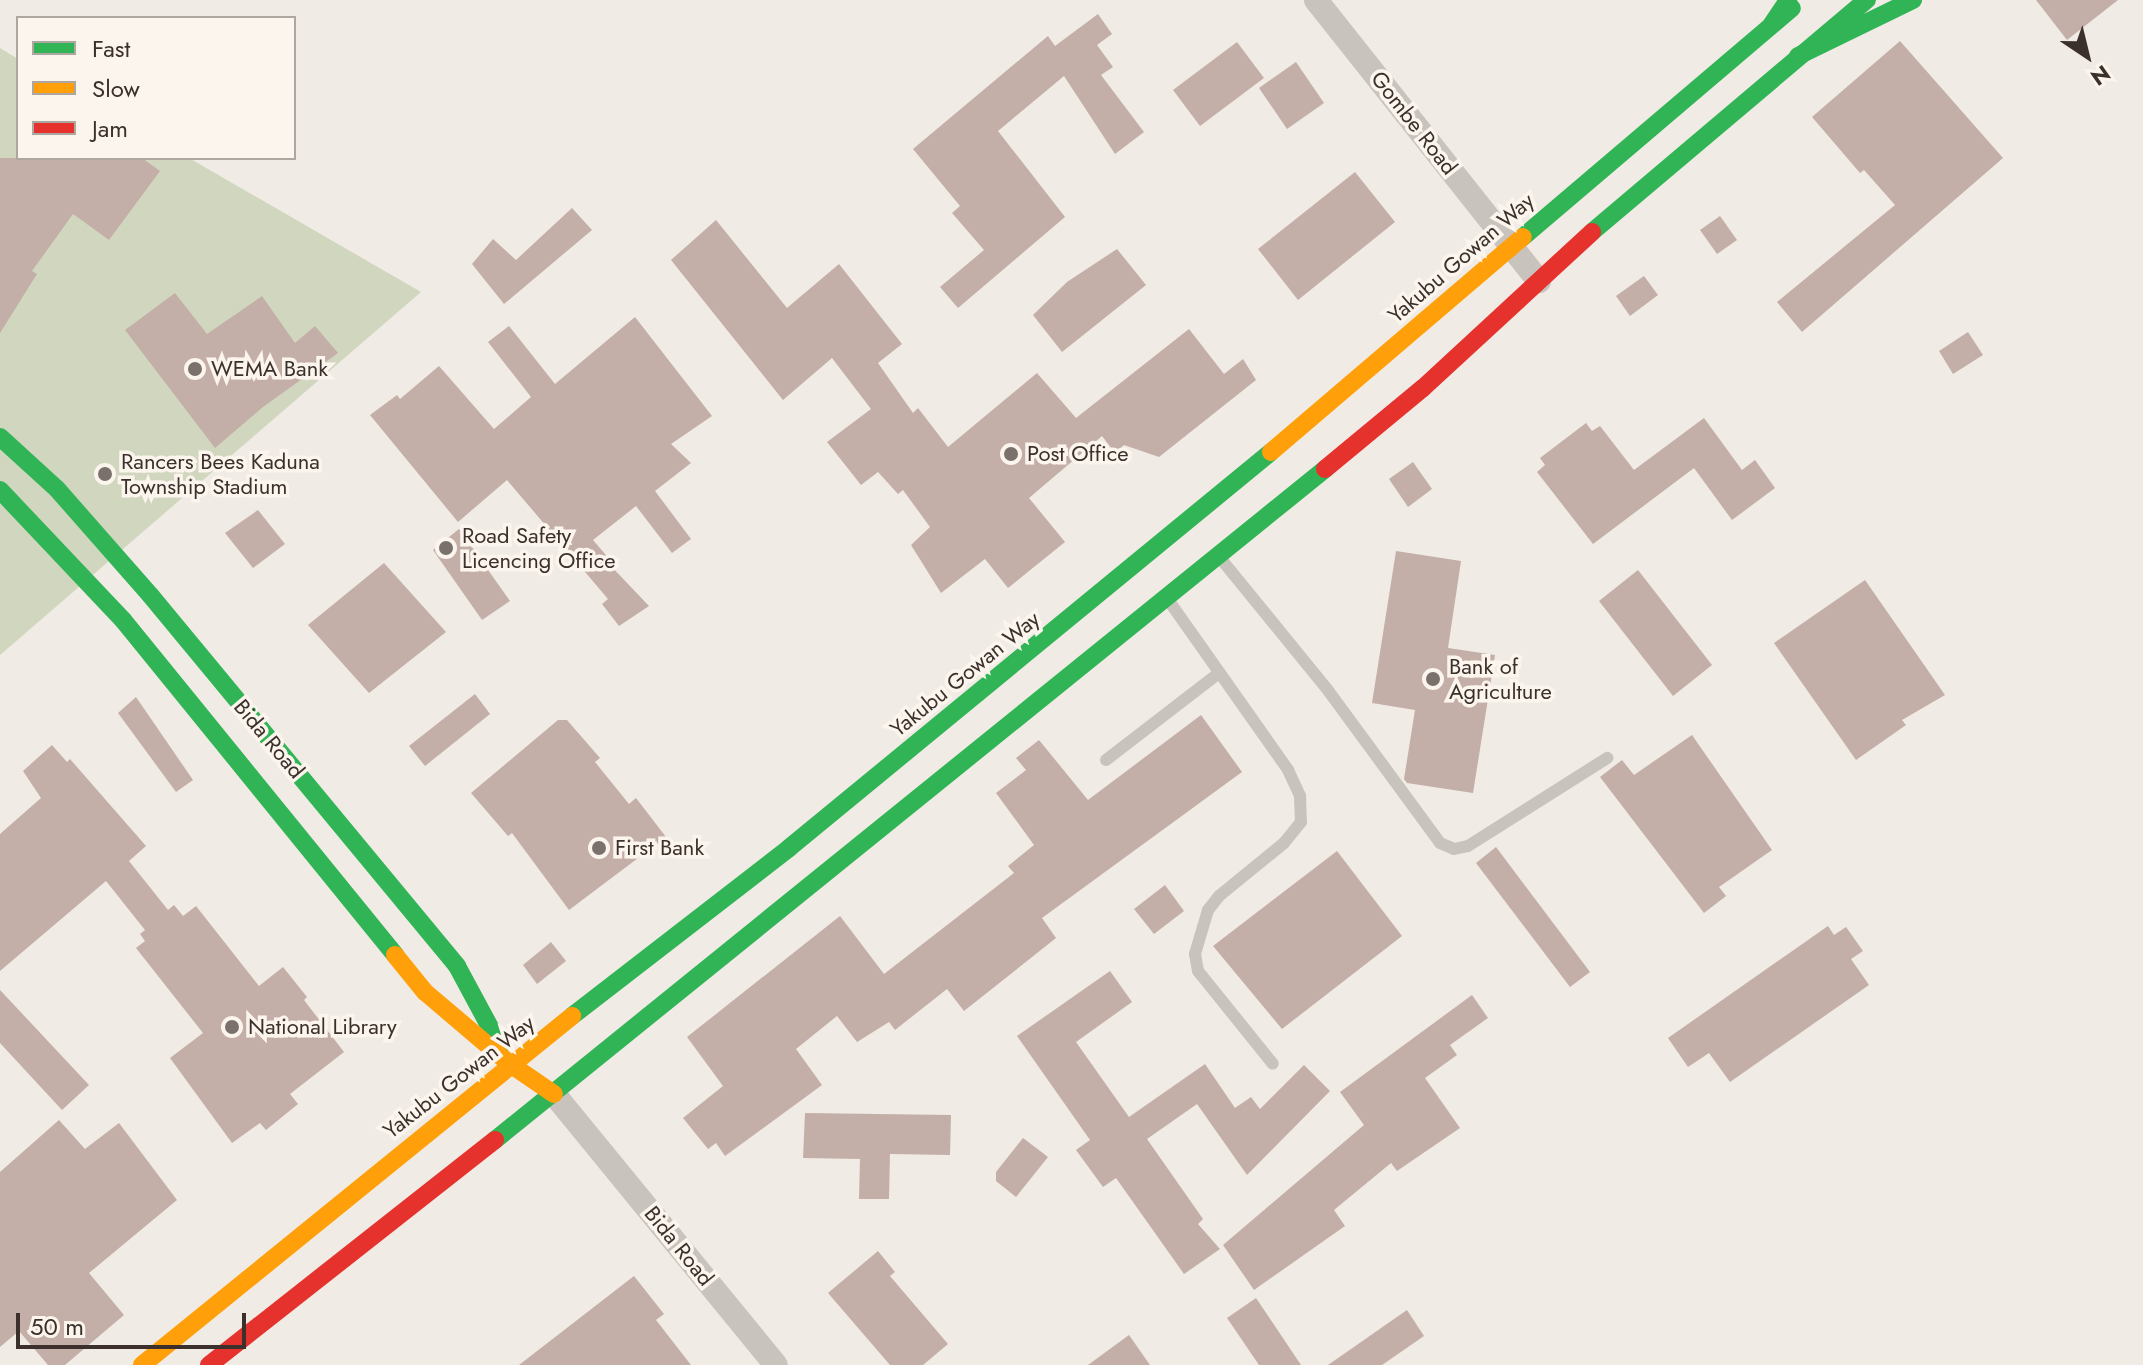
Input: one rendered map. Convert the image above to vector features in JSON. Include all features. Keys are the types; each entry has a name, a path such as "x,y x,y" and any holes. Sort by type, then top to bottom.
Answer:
{"street":[{"name":"Gombe Road","path":"1316,0 1539,281"},
{"path":"1772,24 1788,0"},
{"name":"Yakubu Gowan Way","path":"142,1365 510,1064 789,848 1170,538 1802,0"},
{"path":"209,1365 554,1094 1168,600 1423,388 1539,281 1867,0"},
{"path":"1798,56 1913,0"},
{"name":"Bida Road","path":"0,437 57,489 151,596 457,966 510,1064"},
{"name":"Bida Road","path":"0,490 123,620 425,992 510,1064 554,1094 776,1365"}],"lane":[{"path":"1220,557 1327,689 1440,843 1454,849 1468,846 1607,758"},
{"path":"1168,600 1288,770 1300,796 1301,822 1284,843 1219,896 1208,910 1195,954 1198,971 1273,1064"},
{"path":"1106,760 1219,673"}],"green space":[{"name":"Rancers Bees Kaduna Township Stadium","path":"0,48 16,58 16,160 192,160 421,292 0,655"}],"building":[{"path":"2036,0 2118,0 2067,40"},
{"path":"1098,14 1112,34 1097,45 1113,67 1101,75 1144,132 1115,154 1064,76 998,131 1065,217 958,308 940,287 984,250 952,213 960,206 913,149 1048,36 1055,46"},
{"path":"1900,41 2003,158 1802,332 1777,302 1895,205 1864,170 1860,173 1812,117"},
{"path":"1237,42 1264,78 1200,126 1173,90"},
{"path":"1296,62 1324,103 1287,129 1259,88"},
{"path":"0,158 145,160 160,171 109,240 73,214 32,271 37,274 0,333"},
{"path":"1355,172 1395,222 1298,300 1258,249"},
{"path":"572,208 592,230 504,304 472,264 493,239 516,260"},
{"path":"1720,216 1737,240 1717,254 1700,230"},
{"path":"716,220 787,308 839,264 902,344 878,363 913,413 918,408 948,447 1037,373 1076,418 1189,329 1224,374 1243,359 1256,380 1159,457 1124,445 1115,453 1102,436 1029,498 1065,542 1008,588 985,559 941,593 911,545 930,527 903,490 898,494 878,472 861,485 827,442 871,409 832,358 783,400 671,260"},
{"path":"1117,249 1146,285 1062,352 1033,315 1067,282"},
{"path":"1644,276 1658,295 1630,316 1616,296"},
{"path":"175,293 207,334 262,296 295,343 315,326 338,353 263,407 215,448 125,330"},
{"path":"635,317 712,416 671,444 691,463 655,491 691,539 672,553 636,506 593,540 611,561 608,563 649,606 619,626 602,604 608,599 507,480 458,522 370,415 397,395 400,399 439,366 494,429 531,397 488,342 509,326 555,384"},
{"path":"1968,332 1983,355 1953,374 1939,351"},
{"path":"1704,418 1742,470 1755,460 1775,488 1732,520 1694,468 1593,544 1537,472 1545,465 1540,458 1586,423 1592,431 1600,426 1634,470"},
{"path":"1413,462 1432,489 1408,507 1389,479"},
{"path":"258,510 285,544 253,568 225,533"},
{"path":"459,529 510,601 482,620 433,550"},
{"name":"Bank of Agriculture","path":"1396,551 1461,561 1448,648 1495,655 1473,793 1407,783 1404,779 1415,710 1372,703"},
{"path":"384,563 446,632 369,693 308,625"},
{"path":"1638,570 1712,665 1673,696 1599,601"},
{"path":"1865,580 1945,695 1902,720 1906,725 1856,760 1774,643"},
{"path":"475,694 490,714 425,766 409,746"},
{"path":"136,697 193,780 176,792 118,713"},
{"path":"1201,715 1242,772 1042,918 1056,938 964,1011 947,989 895,1030 889,1022 857,1042 837,1016 796,1049 822,1085 725,1156 716,1143 708,1149 683,1118 723,1086 687,1037 840,916 884,974 1014,873 1008,866 1034,845 996,793 1026,770 1016,758 1039,740 1088,800"},
{"path":"558,720 567,720 600,758 595,762 629,804 636,798 666,837 569,910 512,833 508,836 471,793"},
{"path":"1692,735 1772,850 1719,887 1726,896 1704,913 1600,777 1622,760 1634,775"},
{"path":"52,745 67,762 70,759 146,846 129,861 168,910 174,905 183,916 196,906 259,986 283,967 344,1052 290,1094 298,1104 266,1130 260,1123 232,1143 170,1058 203,1033 136,948 145,941 140,934 145,930 106,881 0,971 0,834 41,798 23,771"},
{"path":"1496,847 1590,972 1570,987 1476,863"},
{"path":"1337,851 1402,936 1282,1029 1213,946"},
{"path":"1165,885 1184,911 1154,934 1134,909"},
{"path":"1828,926 1834,935 1846,927 1863,951 1851,959 1869,985 1730,1082 1709,1053 1688,1067 1668,1038"},
{"path":"551,942 566,961 537,984 523,965"},
{"path":"1110,971 1132,1002 1076,1042 1129,1117 1205,1064 1235,1108 1251,1097 1260,1109 1304,1065 1330,1091 1247,1175 1197,1104 1147,1139 1203,1219 1198,1224 1220,1249 1184,1274 1116,1178 1103,1187 1076,1150 1090,1140 1017,1036"},
{"path":"0,990 89,1085 62,1110 0,1043"},
{"path":"1472,995 1488,1018 1450,1045 1457,1055 1425,1078 1460,1128 1397,1171 1391,1163 1334,1210 1345,1226 1254,1290 1223,1245 1364,1125 1340,1092"},
{"path":"805,1113 951,1115 950,1155 890,1154 889,1199 859,1199 860,1159 803,1158"},
{"path":"59,1120 85,1149 119,1123 177,1200 89,1273 124,1315 65,1365 48,1365 19,1331 0,1347 0,1172"},
{"path":"1023,1138 1048,1157 1016,1197 996,1181 996,1172"},
{"path":"878,1251 895,1272 890,1276 948,1344 923,1365 890,1365 828,1293"},
{"path":"634,1276 664,1314 656,1320 691,1365 519,1365"},
{"path":"1256,1298 1301,1365 1259,1365 1227,1318"},
{"path":"1407,1310 1424,1336 1382,1365 1328,1365"},
{"path":"1129,1335 1150,1365 1088,1365"}],"traffic: fast":[{"path":"1772,24 1788,0"},
{"path":"1592,232 1867,0"},
{"path":"1798,56 1913,0"},
{"path":"1523,237 1792,8"},
{"path":"0,437 57,489 151,596 457,966 500,1046"},
{"path":"572,1016 789,848 1271,452"},
{"path":"495,1140 1325,469"},
{"path":"0,490 123,620 395,955"}],"traffic: slow":[{"path":"1271,452 1523,237"},
{"path":"395,955 425,992 510,1064 554,1094"},
{"path":"142,1365 572,1016"}],"traffic: jam":[{"path":"1325,469 1423,388 1592,232"},
{"path":"209,1365 495,1140"}],"place":[{"name":"WEMA Bank","path":"195,369"},
{"name":"Post Office","path":"1011,454"},
{"name":"Rancers Bees Kaduna Township Stadium","path":"105,474"},
{"name":"Road Safety Licencing Office","path":"446,548"},
{"name":"Bank of Agriculture","path":"1433,679"},
{"name":"First Bank","path":"599,848"},
{"name":"National Library","path":"232,1027"}]}
